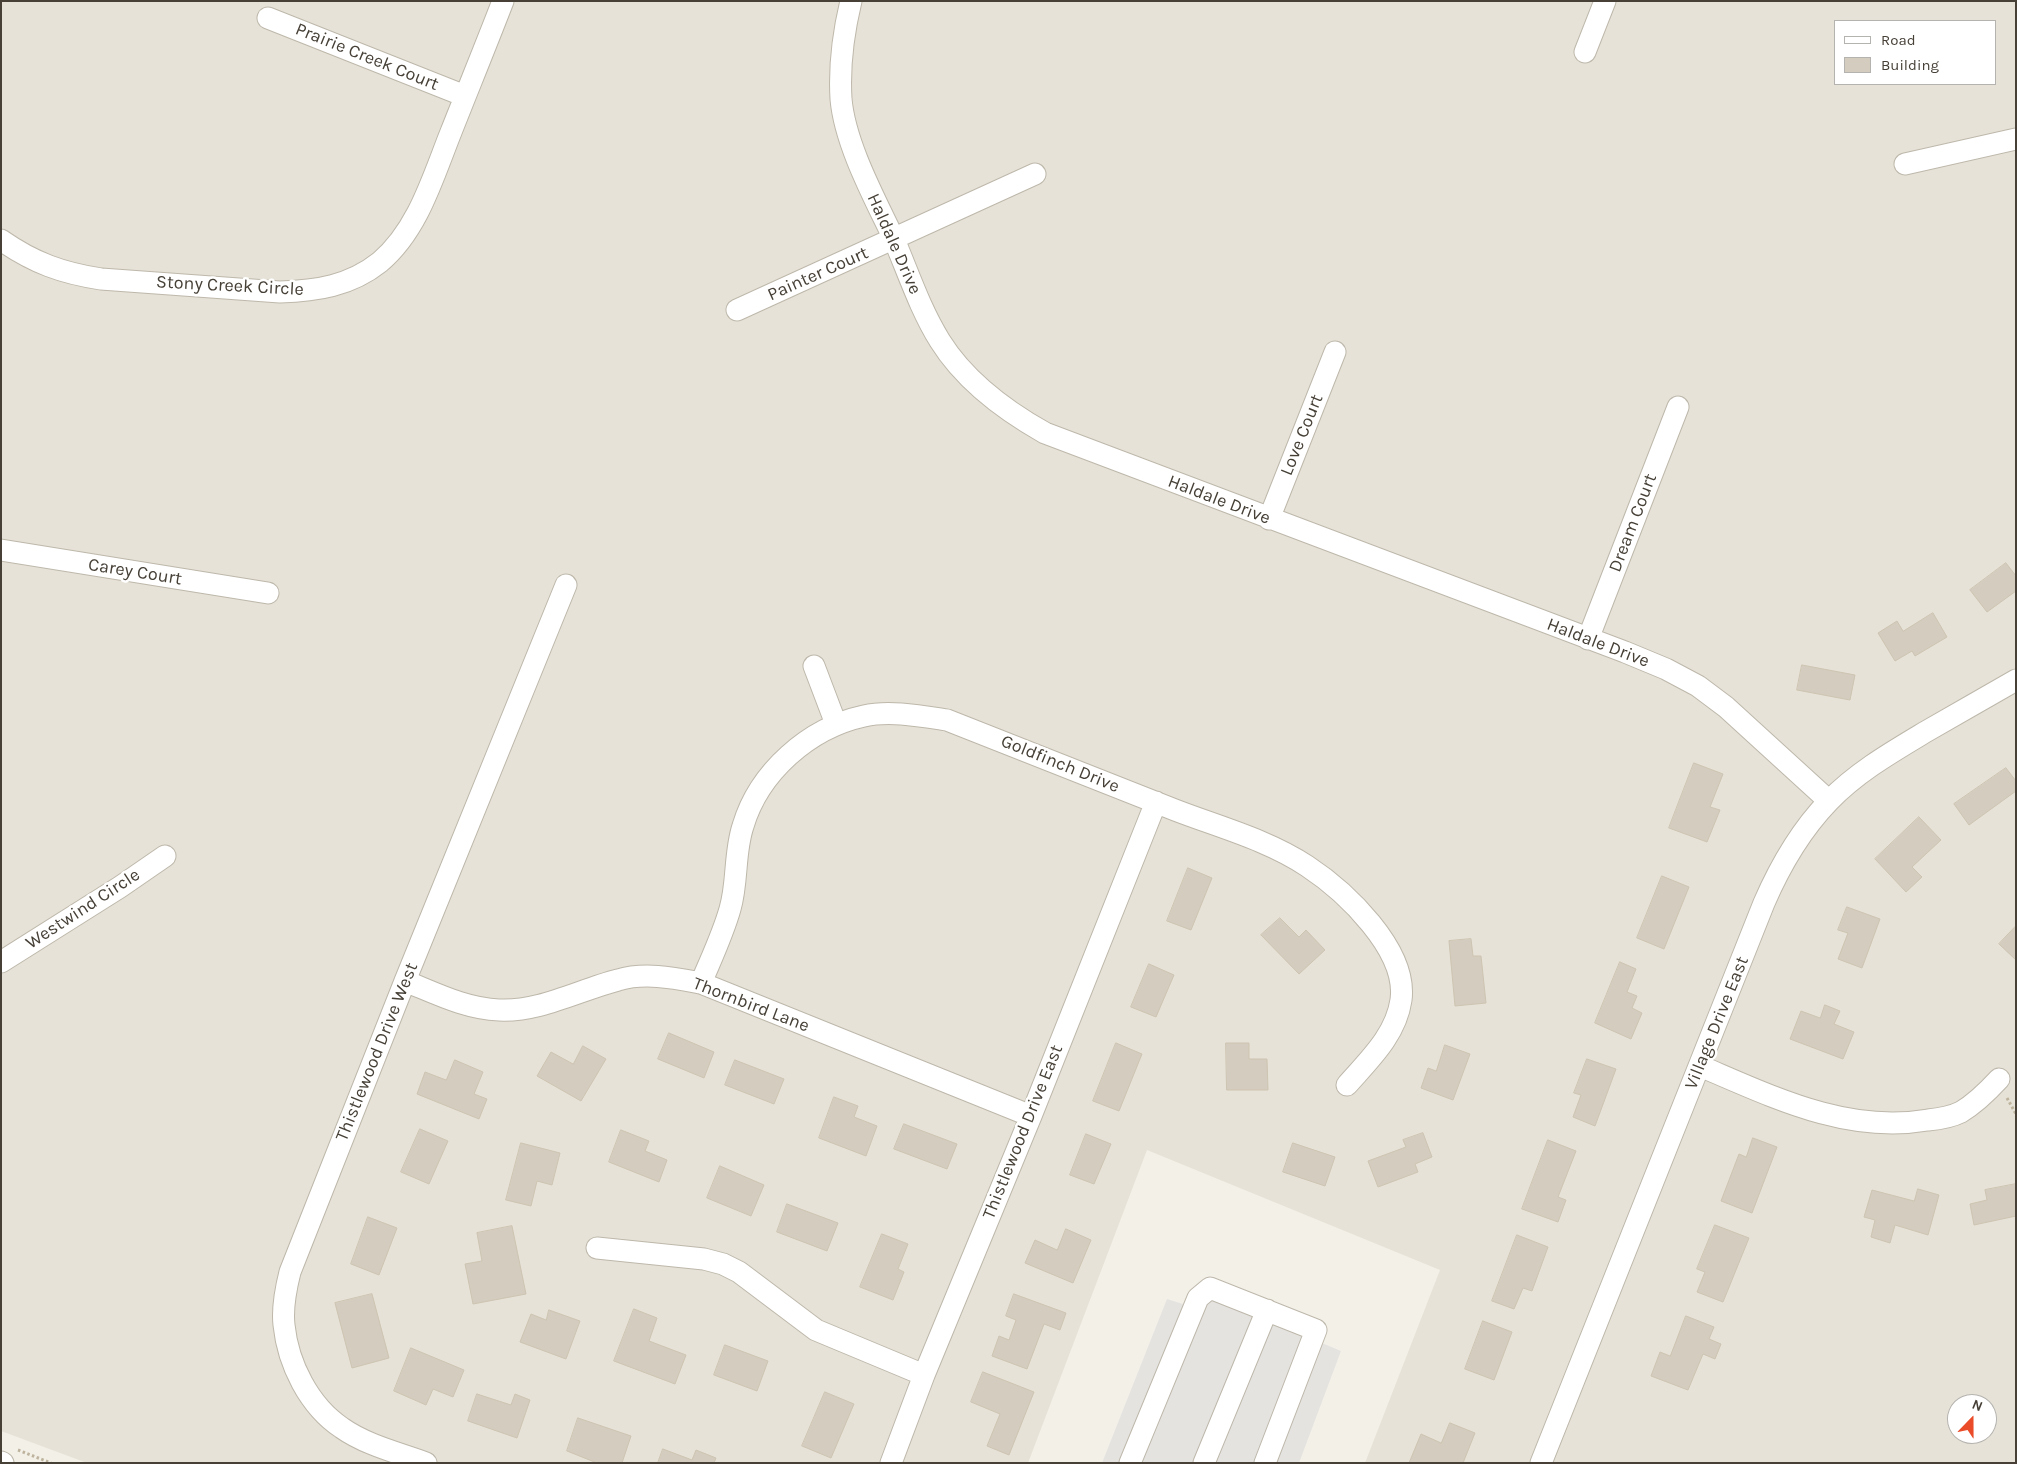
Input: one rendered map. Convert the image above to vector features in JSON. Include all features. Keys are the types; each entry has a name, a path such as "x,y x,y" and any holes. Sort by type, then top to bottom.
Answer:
{"street":[{"name":"Stony Creek Circle","path":"1,240 24,256 48,267 74,275 101,279 280,292 307,291 331,287 350,281 380,262 404,235 425,196 503,1"},
{"name":"Haldale Drive","path":"851,1 843,36 841,100 849,135 913,288 940,341 965,374 1019,418 1053,436 1658,666 1698,686 1726,707 1829,801"},
{"path":"1585,52 1604,1"},
{"name":"Prairie Creek Court","path":"268,18 465,96"},
{"path":"1905,164 2016,139"},
{"name":"Painter Court","path":"737,310 1035,174"},
{"name":"Love Court","path":"1269,519 1335,352"},
{"name":"Dream Court","path":"1588,639 1678,407"},
{"name":"Carey Court","path":"1,550 268,593"},
{"name":"Thistlewood Drive West","path":"426,1463 364,1440 342,1429 322,1412 299,1379 292,1359 284,1324 286,1290 290,1272 405,981 566,585"},
{"path":"814,666 836,724"},
{"name":"Village Drive East","path":"1541,1463 1774,881 1806,828 1829,801 1879,759 2016,680"},
{"name":"Goldfinch Drive","path":"701,983 731,907 737,852 743,825 756,796 780,763 807,740 836,724 865,715 909,714 947,720 1252,839 1307,866 1339,891 1377,932 1398,968 1401,999 1395,1019 1379,1049 1347,1085"},
{"name":"Thistlewood Drive East","path":"891,1463 924,1375 1031,1116 1156,802"},
{"name":"Westwind Circle","path":"1,962 55,926 120,887 164,856"},
{"name":"Thornbird Lane","path":"405,981 462,1004 499,1010 519,1009 566,997 619,979 660,976 701,983 1031,1116"},
{"path":"1700,1066 1793,1105 1826,1116 1853,1121 1894,1124 1923,1121 1960,1112 1982,1098 1999,1079"},
{"path":"598,1248 704,1259 723,1264 738,1272 816,1330 924,1375"},
{"path":"1130,1463 1198,1298 1210,1288 1316,1330 1265,1463"},
{"path":"1204,1463 1267,1310"}],"path":[{"path":"5,1457 51,1463"}],"shaded area":[{"path":"1,1 2016,1 2016,1463 1365,1463 1440,1270 1147,1150 1028,1463 87,1463 1,1431"},
{"path":"1193,1289 1341,1351 1299,1463 1102,1463 1167,1299 1189,1306"}],"building":[{"path":"2006,563 2016,576 2016,591 1987,612 1970,590"},
{"path":"1933,613 1947,637 1915,656 1912,651 1895,661 1878,633 1897,621 1903,631"},
{"path":"1802,665 1855,675 1850,700 1797,690"},
{"path":"1694,763 1723,774 1710,807 1720,810 1707,842 1669,828"},
{"path":"2006,768 2016,781 2016,791 1969,825 1954,804"},
{"path":"1919,817 1941,840 1912,867 1922,877 1906,892 1875,859"},
{"path":"1188,868 1212,878 1191,930 1167,921"},
{"path":"1662,876 1689,887 1664,949 1637,938"},
{"path":"1847,907 1880,919 1862,968 1838,959 1848,933 1838,930"},
{"path":"1280,918 1299,937 1306,930 1325,950 1299,974 1261,935"},
{"path":"2016,926 2016,960 1999,944"},
{"path":"1471,939 1473,956 1481,956 1486,1003 1455,1006 1449,941"},
{"path":"1620,962 1636,969 1627,992 1637,996 1632,1008 1642,1013 1631,1039 1595,1023"},
{"path":"1149,964 1174,975 1156,1017 1131,1007"},
{"path":"1825,1005 1840,1011 1834,1024 1854,1032 1843,1059 1790,1039 1801,1011 1820,1018"},
{"path":"669,1033 714,1052 704,1078 658,1059"},
{"path":"1116,1043 1142,1054 1119,1111 1093,1101"},
{"path":"1226,1043 1249,1043 1249,1059 1267,1059 1268,1090 1227,1090"},
{"path":"1445,1045 1470,1054 1453,1100 1421,1088 1428,1068 1436,1071"},
{"path":"583,1046 606,1059 581,1101 537,1076 551,1052 573,1064"},
{"path":"1587,1059 1616,1069 1595,1126 1573,1117 1581,1095 1574,1093"},
{"path":"455,1060 483,1072 474,1094 487,1099 479,1119 417,1094 425,1072 446,1080"},
{"path":"735,1060 784,1079 774,1104 725,1085"},
{"path":"834,1097 858,1106 854,1117 877,1126 866,1156 819,1138"},
{"path":"904,1124 957,1144 947,1169 894,1149"},
{"path":"420,1129 448,1141 429,1184 401,1172"},
{"path":"621,1130 649,1141 645,1151 667,1160 659,1182 609,1162"},
{"path":"1423,1133 1432,1157 1415,1164 1418,1172 1378,1187 1368,1161 1406,1147 1403,1140"},
{"path":"1086,1134 1111,1144 1094,1184 1070,1175"},
{"path":"1753,1138 1777,1147 1752,1213 1721,1201 1739,1154 1746,1157"},
{"path":"1548,1140 1576,1151 1558,1197 1566,1200 1558,1222 1522,1209"},
{"path":"521,1143 560,1153 552,1185 537,1181 531,1206 506,1200"},
{"path":"1293,1143 1335,1157 1325,1186 1283,1172"},
{"path":"720,1166 764,1185 751,1216 707,1198"},
{"path":"2016,1184 2016,1216 1974,1225 1970,1204 1987,1200 1985,1190"},
{"path":"1918,1189 1939,1195 1928,1235 1895,1225 1890,1243 1871,1237 1875,1220 1864,1217 1872,1190 1914,1201"},
{"path":"787,1204 838,1223 827,1251 777,1232"},
{"path":"368,1217 397,1228 379,1275 351,1264"},
{"path":"1715,1225 1749,1238 1723,1302 1697,1292 1705,1272 1697,1269"},
{"path":"512,1226 526,1294 473,1304 465,1264 482,1261 477,1233"},
{"path":"1066,1229 1091,1240 1073,1283 1025,1263 1035,1240 1057,1250"},
{"path":"882,1234 908,1244 898,1269 904,1272 893,1300 860,1287"},
{"path":"1517,1235 1548,1247 1532,1291 1523,1288 1514,1309 1492,1301"},
{"path":"372,1294 389,1358 352,1368 335,1303"},
{"path":"1014,1294 1066,1313 1060,1330 1044,1324 1027,1369 992,1356 999,1336 1009,1340 1016,1320 1006,1316"},
{"path":"634,1309 657,1318 649,1341 686,1355 675,1384 614,1361"},
{"path":"549,1310 580,1321 566,1359 520,1342 531,1314 546,1320"},
{"path":"1686,1316 1714,1327 1709,1339 1721,1344 1715,1359 1703,1354 1688,1390 1651,1376 1660,1352 1670,1356"},
{"path":"1483,1321 1512,1332 1494,1380 1465,1369"},
{"path":"725,1345 768,1361 757,1391 714,1375"},
{"path":"411,1348 464,1370 453,1397 433,1389 426,1405 394,1391"},
{"path":"983,1372 1034,1392 1009,1455 987,1446 1000,1414 971,1402"},
{"path":"825,1392 854,1404 831,1458 802,1446"},
{"path":"477,1394 511,1405 515,1394 530,1400 517,1438 468,1421"},
{"path":"578,1418 631,1436 622,1463 597,1463 567,1451"},
{"path":"1450,1423 1475,1433 1463,1463 1409,1463 1421,1434 1441,1443"},
{"path":"663,1449 692,1460 696,1450 716,1458 714,1463 658,1463"}]}
